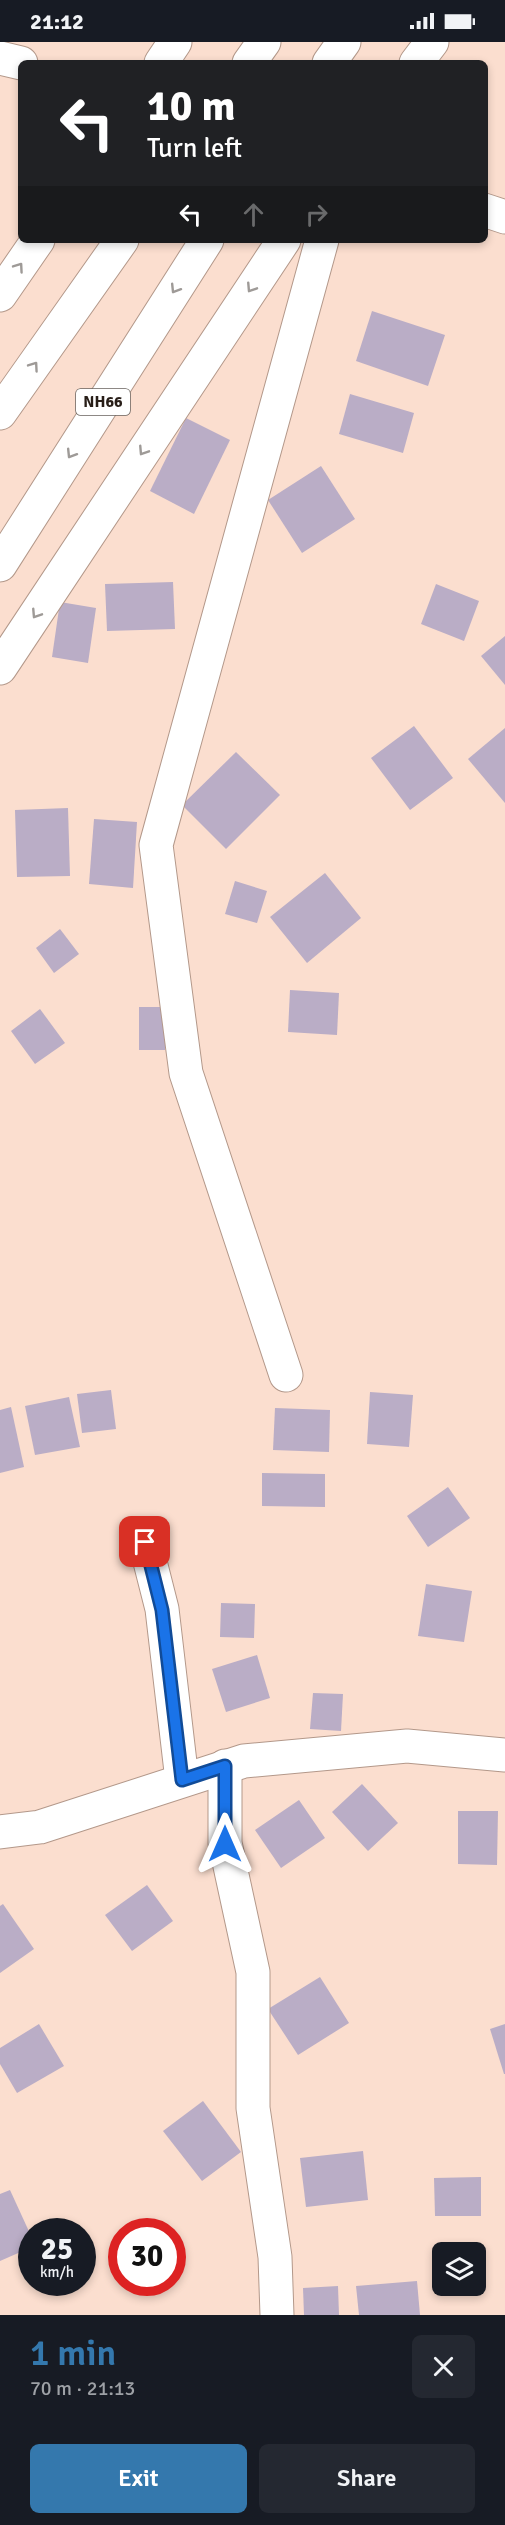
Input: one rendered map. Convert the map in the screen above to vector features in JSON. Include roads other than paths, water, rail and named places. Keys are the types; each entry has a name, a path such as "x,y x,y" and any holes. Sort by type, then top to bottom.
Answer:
{"main road":[{"path":"163,60 175,42"},
{"path":"251,60 264,42"},
{"path":"331,60 344,42"},
{"path":"418,60 432,42"},
{"path":"0,58 18,62"},
{"path":"488,211 505,217"},
{"path":"0,295 36,243"},
{"path":"0,413 120,243"},
{"name":"NH66","path":"0,565 205,243"},
{"path":"0,668 282,243"},
{"path":"286,1375 186,1073 156,845 321,243"},
{"path":"145,1542 162,1610 182,1780"},
{"path":"0,1832 40,1827 244,1761 407,1746 505,1755"},
{"path":"225,1766 225,1844 253,1972 253,2108 275,2257 277,2315"}]}
